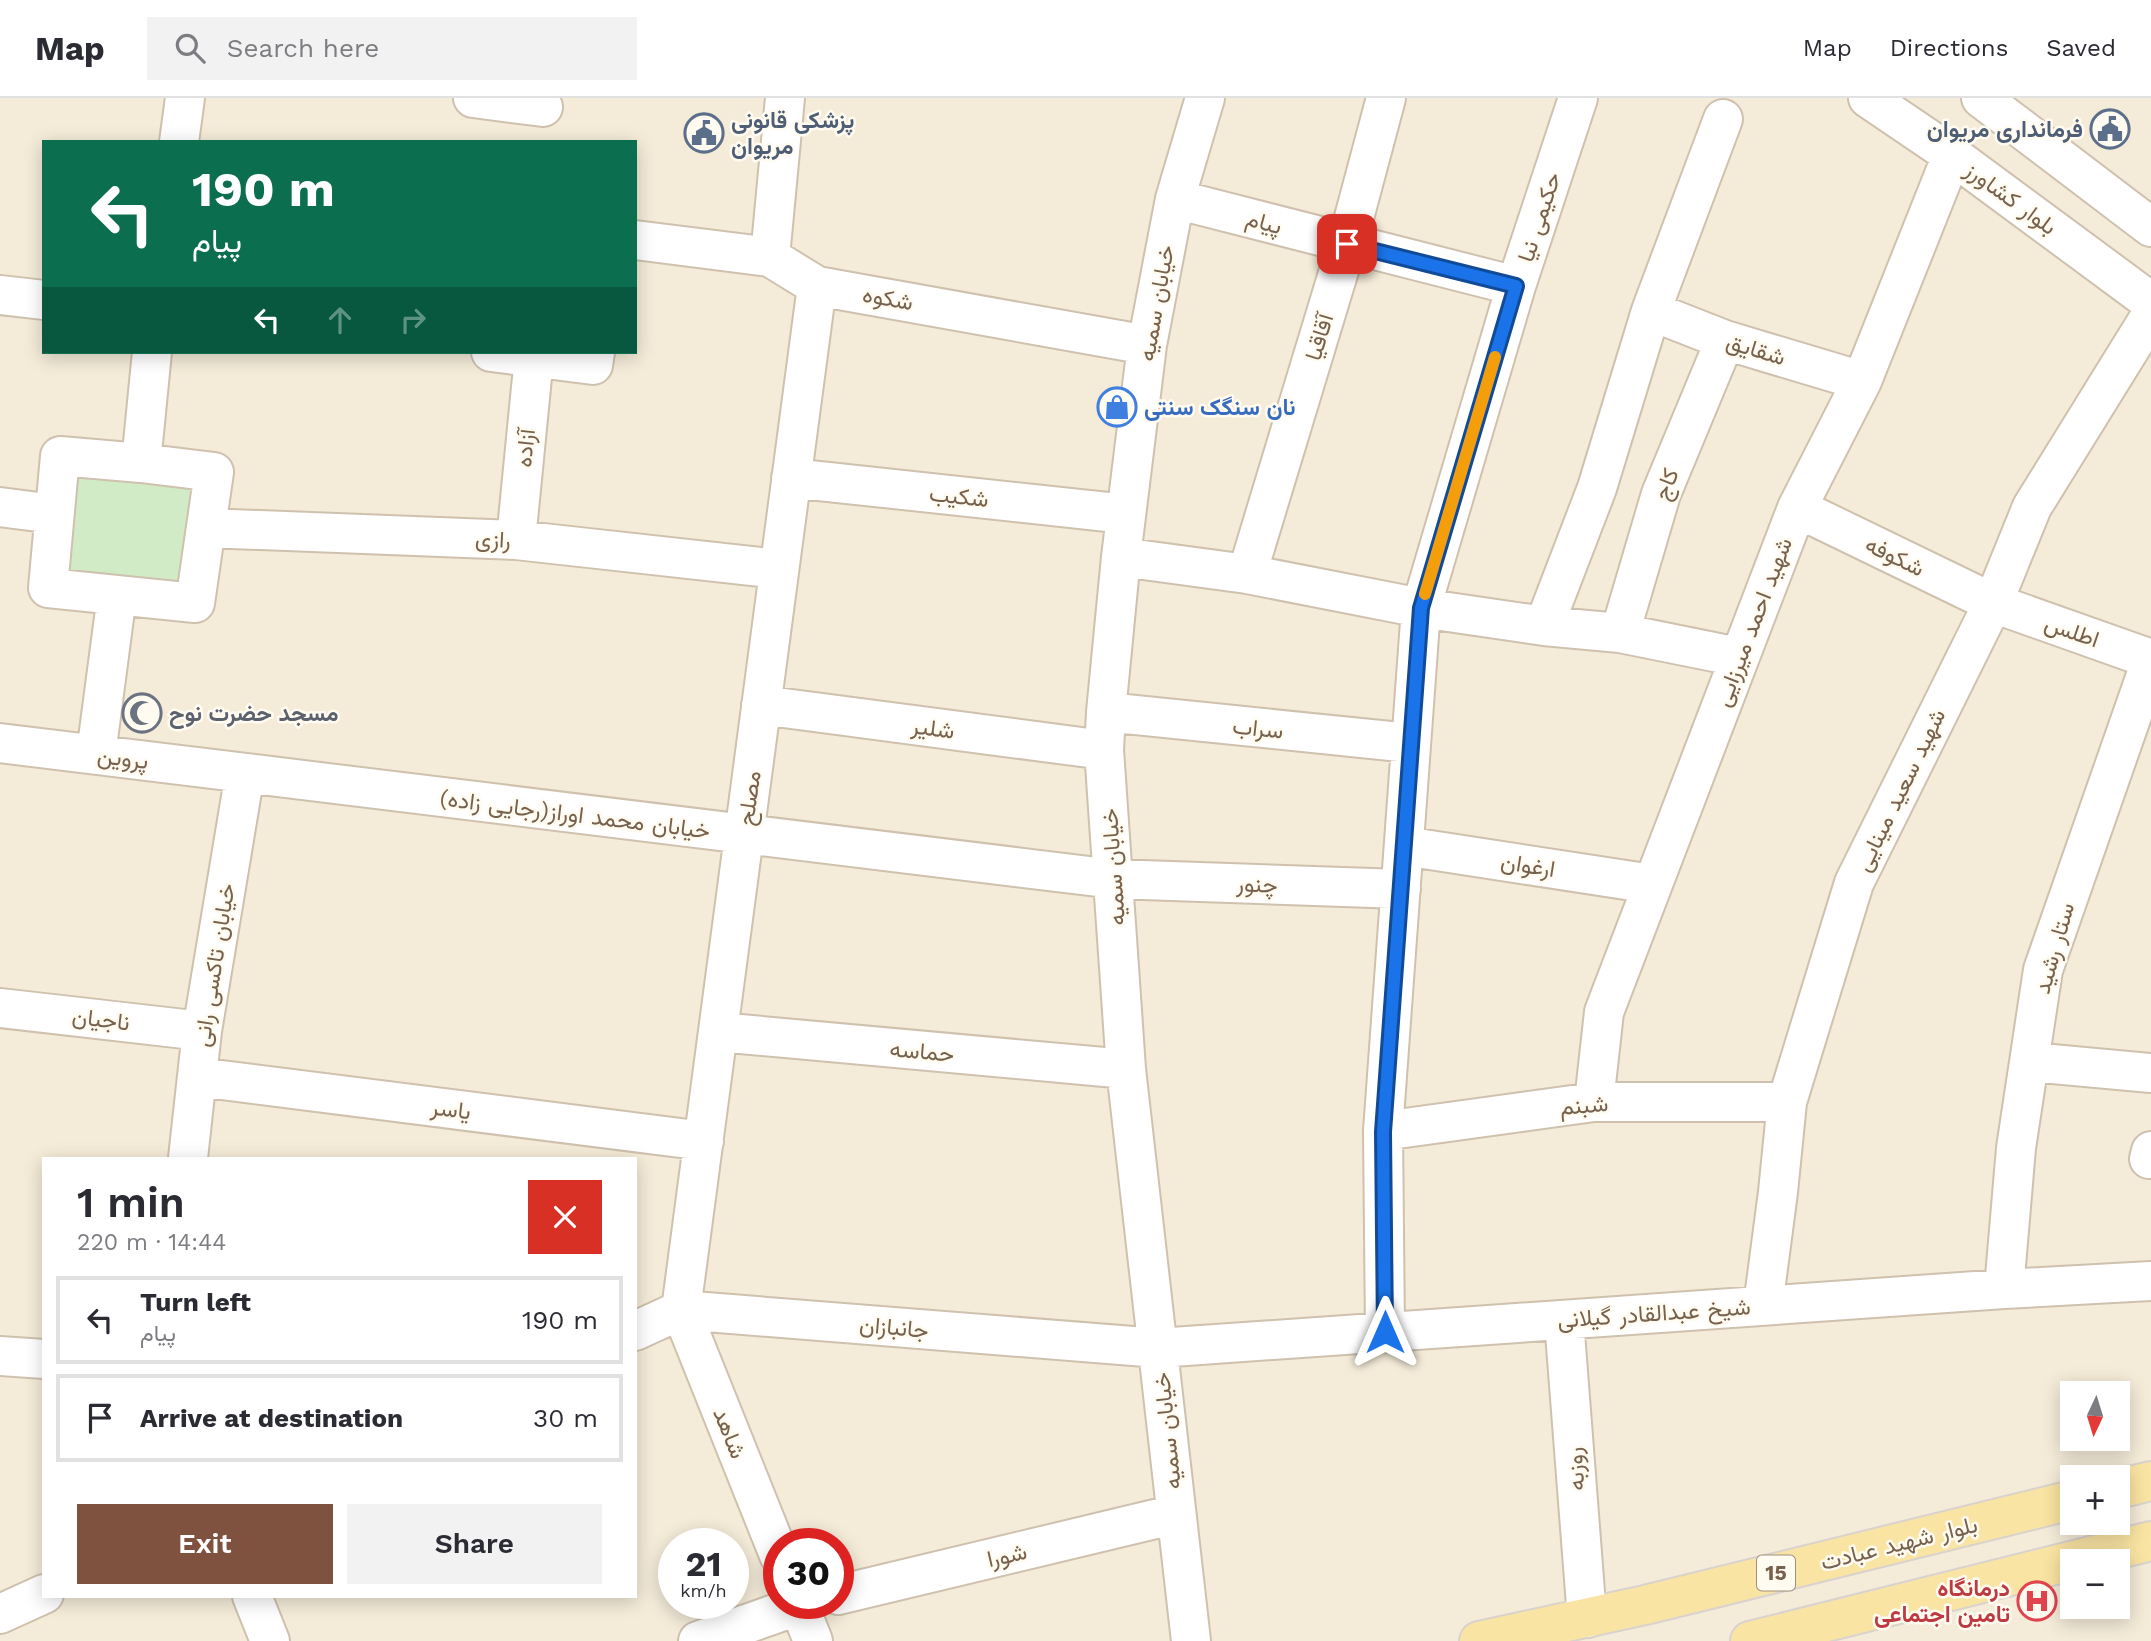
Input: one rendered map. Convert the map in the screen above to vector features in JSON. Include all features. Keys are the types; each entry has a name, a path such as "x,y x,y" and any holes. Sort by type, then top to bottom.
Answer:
{"main road":[{"path":"2130,1486 2151,1481"},
{"name":"بلوار شهید عبادت","path":"1479,1641 1645,1605 2060,1503"},
{"path":"1750,1641 2151,1541"}],"street":[{"path":"179,140 185,98"},
{"path":"473,98 543,107"},
{"path":"770,257 785,98"},
{"path":"1176,98 1191,140"},
{"name":"خیابان سمیه","path":"1191,1641 1126,1069 1104,750 1121,557 1147,345 1175,199 1205,98"},
{"name":"آقاقیا","path":"1247,574 1347,244 1386,98"},
{"name":"حکیمی نیا","path":"1385,1332 1383,1132 1421,608 1516,286 1578,98"},
{"name":"بلوار کشاورز","path":"1868,98 1952,155 2151,302"},
{"path":"1981,98 2151,228"},
{"path":"1544,626 1597,488 1651,312 1723,119"},
{"name":"شهید احمد میرزایی","path":"1594,1102 1604,1012 1652,884 1797,508 1862,381 1952,155"},
{"name":"پیام","path":"1175,199 1516,286"},
{"name":"شکوه","path":"637,240 770,257 817,285 1147,345"},
{"name":"مصلح","path":"681,1310 817,285"},
{"path":"0,295 42,300"},
{"name":"شقایق","path":"1651,312 1725,340 1862,381"},
{"name":"شهید سعید مینایی","path":"1763,1306 1787,1102 1854,883 1993,603 2032,508 2151,315"},
{"name":"کاج","path":"1620,633 1661,494 1725,340"},
{"path":"141,463 152,354"},
{"path":"508,354 593,365 595,354"},
{"name":"آزاده","path":"516,540 534,357"},
{"path":"60,456 214,472 195,603 48,587 54,514 60,456"},
{"name":"شکیب","path":"791,478 1126,514"},
{"path":"0,507 54,514"},
{"name":"شکوفه","path":"1797,508 1993,603"},
{"name":"رازی","path":"206,528 516,540 779,569"},
{"path":"1121,557 1247,574 1421,608 1544,626 1620,633 1739,657"},
{"path":"96,754 117,595"},
{"name":"اطلس","path":"1993,603 2151,660"},
{"name":"ستار رشید","path":"2004,1289 2016,1148 2043,970 2151,660"},
{"name":"شلیر","path":"761,705 1104,750"},
{"name":"سراب","path":"1106,712 1410,743"},
{"name":"پروین","path":"0,743 245,773"},
{"name":"خیابان محمد اوراز(رجایی زاده)","path":"245,773 1114,879"},
{"name":"خیابان تاکسی رانی","path":"188,1157 202,1031 245,773"},
{"name":"ارغوان","path":"1404,846 1652,884"},
{"name":"چنور","path":"1114,879 1401,889"},
{"name":"ناجیان","path":"0,1008 202,1031"},
{"name":"حماسه","path":"718,1032 1126,1069"},
{"path":"2030,1062 2151,1073"},
{"name":"یاسر","path":"198,1077 704,1141"},
{"name":"شبنم","path":"1383,1132 1594,1102 1787,1102"},
{"name":"شیخ عبدالقادر گیلانی","path":"1158,1348 2151,1281"},
{"name":"جانبازان","path":"637,1330 681,1310 1158,1348"},
{"name":"شاهد","path":"681,1310 768,1528"},
{"name":"روزبه","path":"1564,1320 1587,1618"},
{"path":"0,1356 42,1359"},
{"name":"شورا","path":"854,1591 1176,1514"},
{"path":"0,1614 42,1595"},
{"path":"253,1598 270,1641"},
{"path":"698,1641 763,1618"},
{"path":"806,1619 813,1641"}],"shaded area":[{"path":"0,98 2151,98 2151,1641 0,1641"}],"green space":[{"path":"73,471 192,483 180,591 62,579"}],"slow traffic":[{"path":"1425,594 1495,357"}],"place":[{"name":"فرمانداری مریوان","path":"2110,129"},
{"name":"پزشکی قانونی مریوان","path":"704,133"},
{"name":"نان سنگک سنتی","path":"1117,407"},
{"name":"مسجد حضرت نوح","path":"142,713"},
{"name":"درمانگاه تامین اجتماعی","path":"2037,1601"}],"route":[{"path":"1347,244 1516,286 1421,608 1383,1132 1385,1332"}]}
